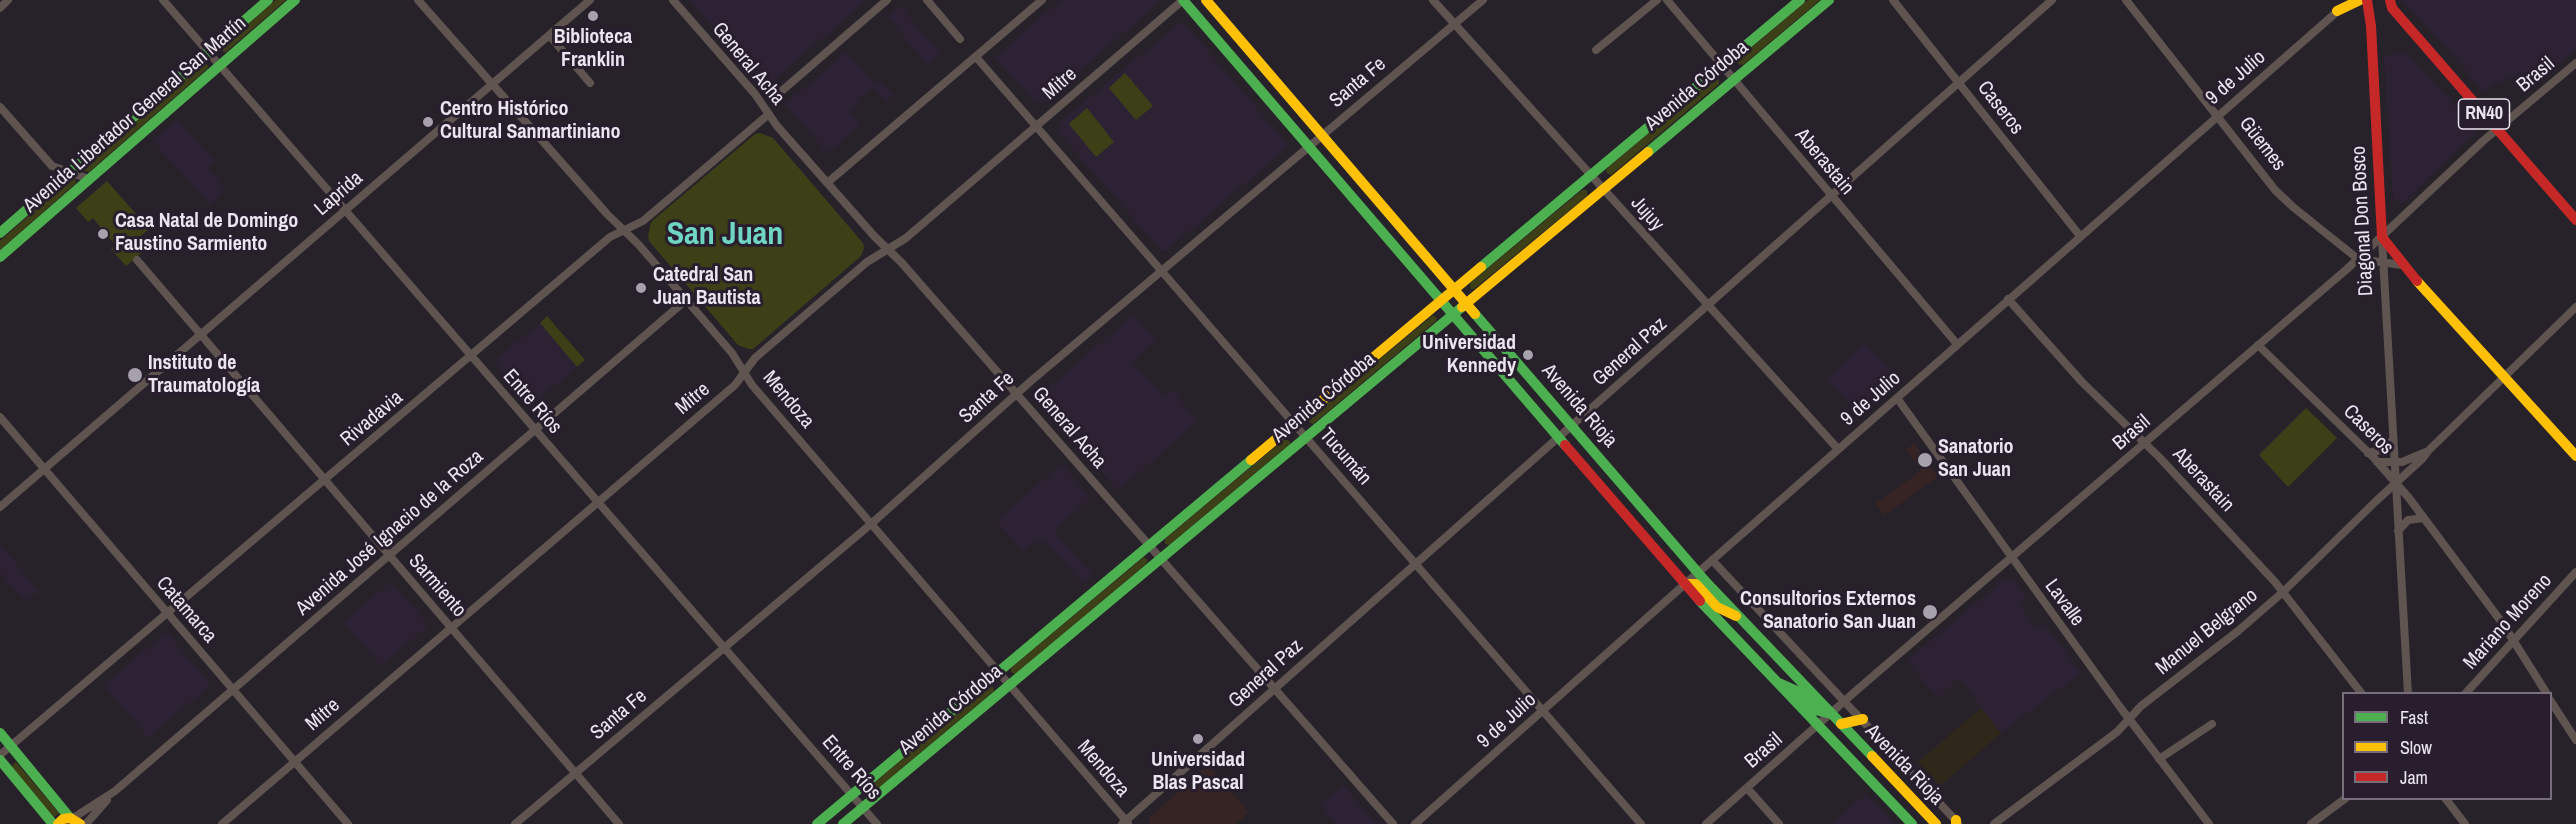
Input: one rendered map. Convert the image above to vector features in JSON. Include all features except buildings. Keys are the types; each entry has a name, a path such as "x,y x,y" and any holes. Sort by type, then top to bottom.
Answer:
{"main road":[{"name":"Avenida Libertador General San Martín","path":"0,233 268,0"},
{"name":"Avenida Libertador General San Martín","path":"0,256 295,0"},
{"name":"Avenida Rioja","path":"1183,0 1685,584 1912,824"},
{"name":"Avenida Rioja","path":"1206,0 1698,572 1831,714 1846,726 1936,824"},
{"name":"Avenida Córdoba","path":"817,824 1800,0"},
{"name":"Avenida Córdoba","path":"843,824 1828,0"},
{"path":"2337,11 2360,0"},
{"name":"Diagonal Don Bosco","path":"2367,0 2371,26 2382,237"},
{"path":"2374,0 2391,4"},
{"name":"RN40","path":"2391,4 2576,220"},
{"path":"2382,237 2402,265 2576,456"},
{"path":"1685,584 1696,584 1721,610 1738,617"},
{"path":"1776,682 1797,691 1819,712 1831,714"},
{"path":"1848,757 1846,726 1863,719"},
{"path":"0,733 75,820"},
{"path":"0,760 52,824"},
{"path":"58,824 63,819 75,820"}],"street":[{"path":"0,8 8,0"},
{"name":"Entre Ríos","path":"163,0 877,824"},
{"name":"Mendoza","path":"418,0 732,353 752,385 1125,823"},
{"name":"Laprida","path":"0,507 590,0"},
{"name":"General Acha","path":"673,0 755,94 827,183 1017,394 1393,824"},
{"path":"777,95 887,0"},
{"path":"927,0 960,39"},
{"path":"827,183 1042,0"},
{"name":"Mitre","path":"222,824 735,385 763,351 867,262 906,238 1183,0"},
{"name":"Jujuy","path":"1433,0 1838,449"},
{"name":"Santa Fe","path":"515,824 871,524 1017,394 1483,0"},
{"path":"1596,50 1657,0"},
{"name":"Aberastain","path":"1667,0 1957,344"},
{"name":"Caseros","path":"1893,0 2080,236"},
{"name":"General Paz","path":"1125,823 2052,0"},
{"name":"Güemes","path":"2126,0 2275,190 2358,259"},
{"name":"9 de Julio","path":"1415,824 2349,0"},
{"path":"549,35 590,84"},
{"name":"Tucumán","path":"976,57 1641,824"},
{"name":"Brasil","path":"1706,824 1845,701 2358,259 2497,129 2576,63"},
{"path":"0,107 52,166 89,179"},
{"name":"Rivadavia","path":"0,755 610,237 643,221 769,114"},
{"name":"Diagonal Don Bosco","path":"2382,237 2408,692"},
{"path":"2358,259 2402,265"},
{"name":"Sarmiento","path":"137,260 619,824"},
{"name":"Avenida José Ignacio de la Roza","path":"75,820 115,791 686,300"},
{"name":"Aberastain","path":"2008,300 2082,382 2145,443 2283,592 2361,692"},
{"name":"Manuel Belgrano","path":"1994,824 2117,732 2141,706 2238,631 2283,592 2422,459 2576,306"},
{"name":"Caseros","path":"2258,345 2396,483 2513,640 2546,692"},
{"name":"Lavalle","path":"1897,398 2011,558 2209,824"},
{"name":"Catamarca","path":"0,417 348,824"},
{"path":"2368,453 2381,450 2392,440"},
{"name":"Manuel Belgrano","path":"2377,462 2394,463 2412,459 2428,451"},
{"path":"2398,532 2408,520 2424,518"},
{"name":"Avenida Rioja","path":"1712,560 1863,719 1957,823"},
{"name":"Mariano Moreno","path":"2466,692 2576,572"},
{"path":"2552,703 2576,740"},
{"path":"2160,759 2212,724"},
{"path":"1747,788 1779,824"},
{"name":"Avenida José Ignacio de la Roza","path":"86,824 115,791"},
{"path":"2311,824 2343,800"},
{"path":"2447,800 2465,824"}],"shaded area":[{"path":"690,0 867,0 770,83 761,81"},
{"path":"1061,0 1159,0 1155,6 1044,102 1035,103 995,57"},
{"path":"2403,0 2576,0 2576,49 2531,88 2521,73 2494,85 2485,92"},
{"path":"900,6 941,54 928,66 888,17"},
{"path":"1178,24 1186,25 1289,146 1167,250 1161,250 1059,133 1059,123"},
{"path":"847,52 875,84 880,80 893,96 886,102 874,87 857,101 860,105 850,113 860,125 827,153 785,104"},
{"path":"2407,53 2477,131 2402,203 2393,199 2384,56"},
{"path":"177,120 215,161 207,168 225,189 209,204 153,141"},
{"path":"1134,314 1156,340 1132,361 1164,396 1172,390 1198,421 1118,491 1041,403 1041,394"},
{"path":"540,323 577,367 532,405 494,361"},
{"path":"1865,342 1898,379 1858,413 1826,379"},
{"path":"1914,443 1938,476 1884,516 1876,503 1922,470 1906,450"},
{"path":"1062,464 1091,498 1054,531 1093,576 1083,584 1045,541 1039,546 1035,541 1023,551 996,520"},
{"path":"0,544 39,591 25,601 0,572"},
{"path":"2005,579 2013,580 2027,599 2020,605 2035,628 2044,623 2081,673 2001,733 1959,678 1938,698 1907,661"},
{"path":"391,582 427,623 426,628 381,666 343,622"},
{"path":"164,634 169,635 208,681 207,688 148,738 104,685"},
{"path":"1981,708 2001,733 1940,786 1918,762"},
{"path":"1208,765 1249,812 1236,824 1149,824 1150,817"},
{"path":"1343,785 1377,824 1337,824 1321,805"},
{"path":"1866,794 1895,824 1832,824 1851,807"}],"green space":[{"path":"276,0 286,0 226,52 223,52 222,47"},
{"path":"1808,0 1820,0 1743,65 1738,64 1737,60"},
{"path":"203,63 207,64 208,68 89,172 85,171 84,167"},
{"path":"1125,73 1153,106 1136,120 1109,88"},
{"path":"1715,78 1719,80 1719,84 1611,175 1607,173 1606,169"},
{"path":"1087,108 1114,142 1096,157 1069,124"},
{"path":"760,133 773,138 863,243 864,248 861,256 753,349 749,349 738,345 649,241 648,235 651,222 755,134"},
{"path":"72,178 76,183 0,250 0,241"},
{"path":"107,181 149,229 136,240 145,250 126,266 111,249 115,245 93,218 88,222 76,208"},
{"path":"1582,190 1587,190 1587,196 1474,289 1471,289 1470,283"},
{"path":"1433,315 1437,318 1436,321 1313,424 1309,422 1309,418"},
{"path":"547,316 585,360 577,367 540,323"},
{"path":"2306,408 2337,438 2288,487 2259,455"},
{"path":"1286,438 1291,443 1169,545 1165,544 1165,539"},
{"path":"1144,557 1148,560 1146,564 1015,674 1011,672 1011,668"},
{"path":"990,686 994,691 871,794 868,793 867,789"},
{"path":"16,762 59,813 54,817 11,766"}],"traffic: fast":[{"path":"0,233 268,0"},
{"path":"0,257 295,0"},
{"path":"1183,0 1565,445"},
{"path":"1481,267 1800,0"},
{"path":"1648,152 1829,0"},
{"path":"843,824 1462,307"},
{"path":"1475,314 1706,582 1872,756"},
{"path":"817,824 1251,460"},
{"path":"1700,601 1912,824"},
{"path":"1779,683 1797,691 1815,710 1831,714"},
{"path":"0,733 70,818"},
{"path":"0,760 53,824"}],"traffic: slow":[{"path":"1206,0 1475,314"},
{"path":"2337,11 2360,0"},
{"path":"1462,307 1648,152"},
{"path":"1251,460 1481,267"},
{"path":"2417,281 2576,456"},
{"path":"1685,584 1696,584 1717,607 1736,616"},
{"path":"1841,724 1863,719"},
{"path":"1872,756 1936,824"},
{"path":"58,824 63,819 70,818 80,824"}],"traffic: jam":[{"path":"2367,0 2371,26 2382,237 2417,281"},
{"path":"2390,0 2392,8 2576,220"},
{"path":"1565,445 1700,601"}],"place":[{"name":"Biblioteca Franklin","path":"593,16"},
{"name":"Centro Histórico Cultural Sanmartiniano","path":"428,122"},
{"name":"Casa Natal de Domingo Faustino Sarmiento","path":"103,234"},
{"name":"Catedral San Juan Bautista","path":"641,288"},
{"name":"Universidad Kennedy","path":"1528,355"},
{"name":"Instituto de Traumatología","path":"135,375"},
{"name":"Sanatorio San Juan","path":"1925,460"},
{"name":"Consultorios Externos Sanatorio San Juan","path":"1930,612"},
{"name":"Universidad Blas Pascal","path":"1198,739"}],"district":[{"name":"San Juan","path":"725,235"}]}
